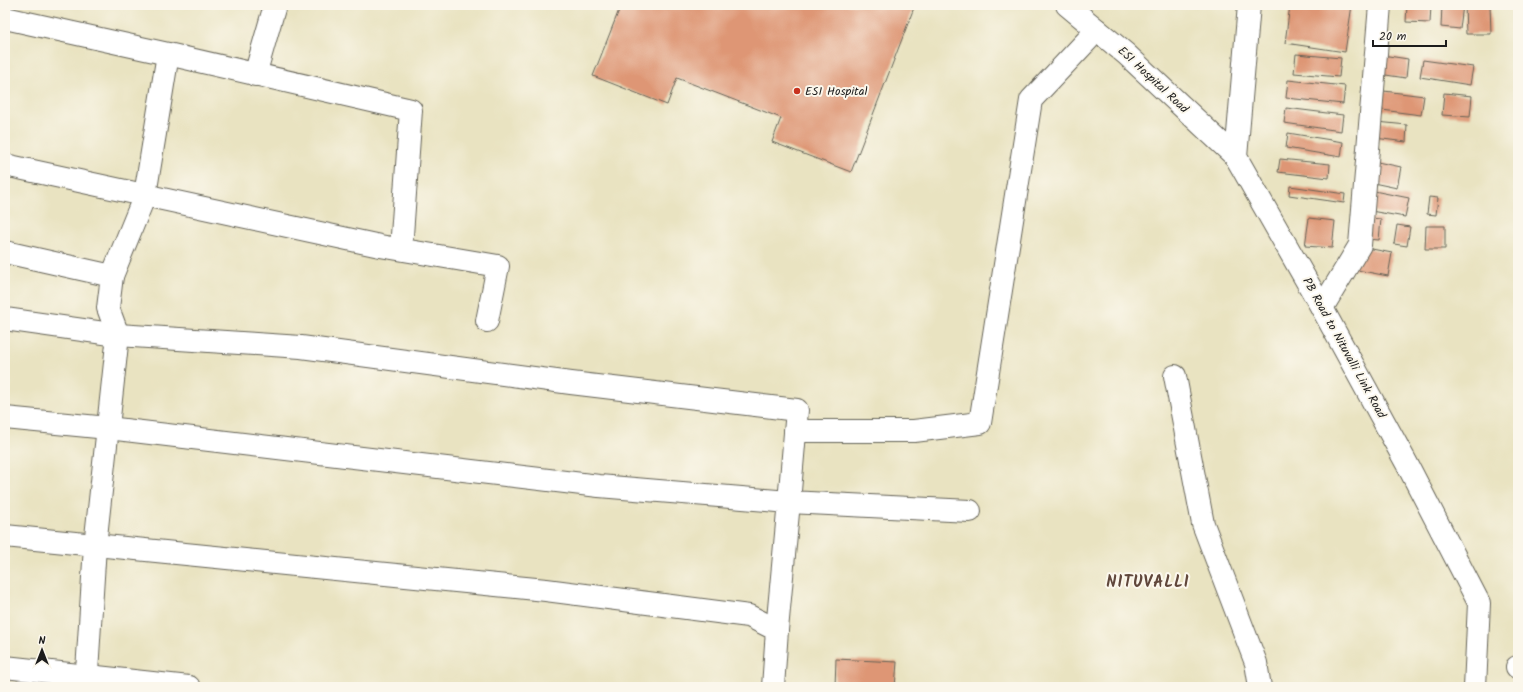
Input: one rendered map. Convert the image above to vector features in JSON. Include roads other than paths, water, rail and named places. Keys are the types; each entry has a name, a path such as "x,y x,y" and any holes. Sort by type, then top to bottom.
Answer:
{"street":[{"path":"255,75 275,5"},
{"name":"ESI Hospital Road","path":"1067,5 1126,54 1236,157"},
{"path":"1236,157 1249,5"},
{"path":"1322,308 1360,245 1380,5"},
{"path":"5,18 410,110 401,249"},
{"path":"795,431 914,431 980,423 1031,100 1097,30"},
{"path":"87,681 94,546 118,335 108,308 112,276 145,195 168,54"},
{"name":"PB Road to Nituvalli Link Road","path":"1236,157 1322,308 1480,603 1475,687"},
{"path":"5,165 401,249 498,266 487,321"},
{"path":"5,252 112,276"},
{"path":"5,319 118,335 301,347 571,383 797,410 773,687"},
{"path":"1175,376 1203,524 1256,663 1260,687"},
{"path":"5,418 108,428 599,486 789,502 970,511"},
{"path":"5,536 554,591 749,616 777,630"},
{"path":"5,667 87,681 189,687"}],"place":[{"name":"ESI Hospital","path":"797,91"}],"district":[{"name":"NITUVALLI","path":"1148,582"}]}
